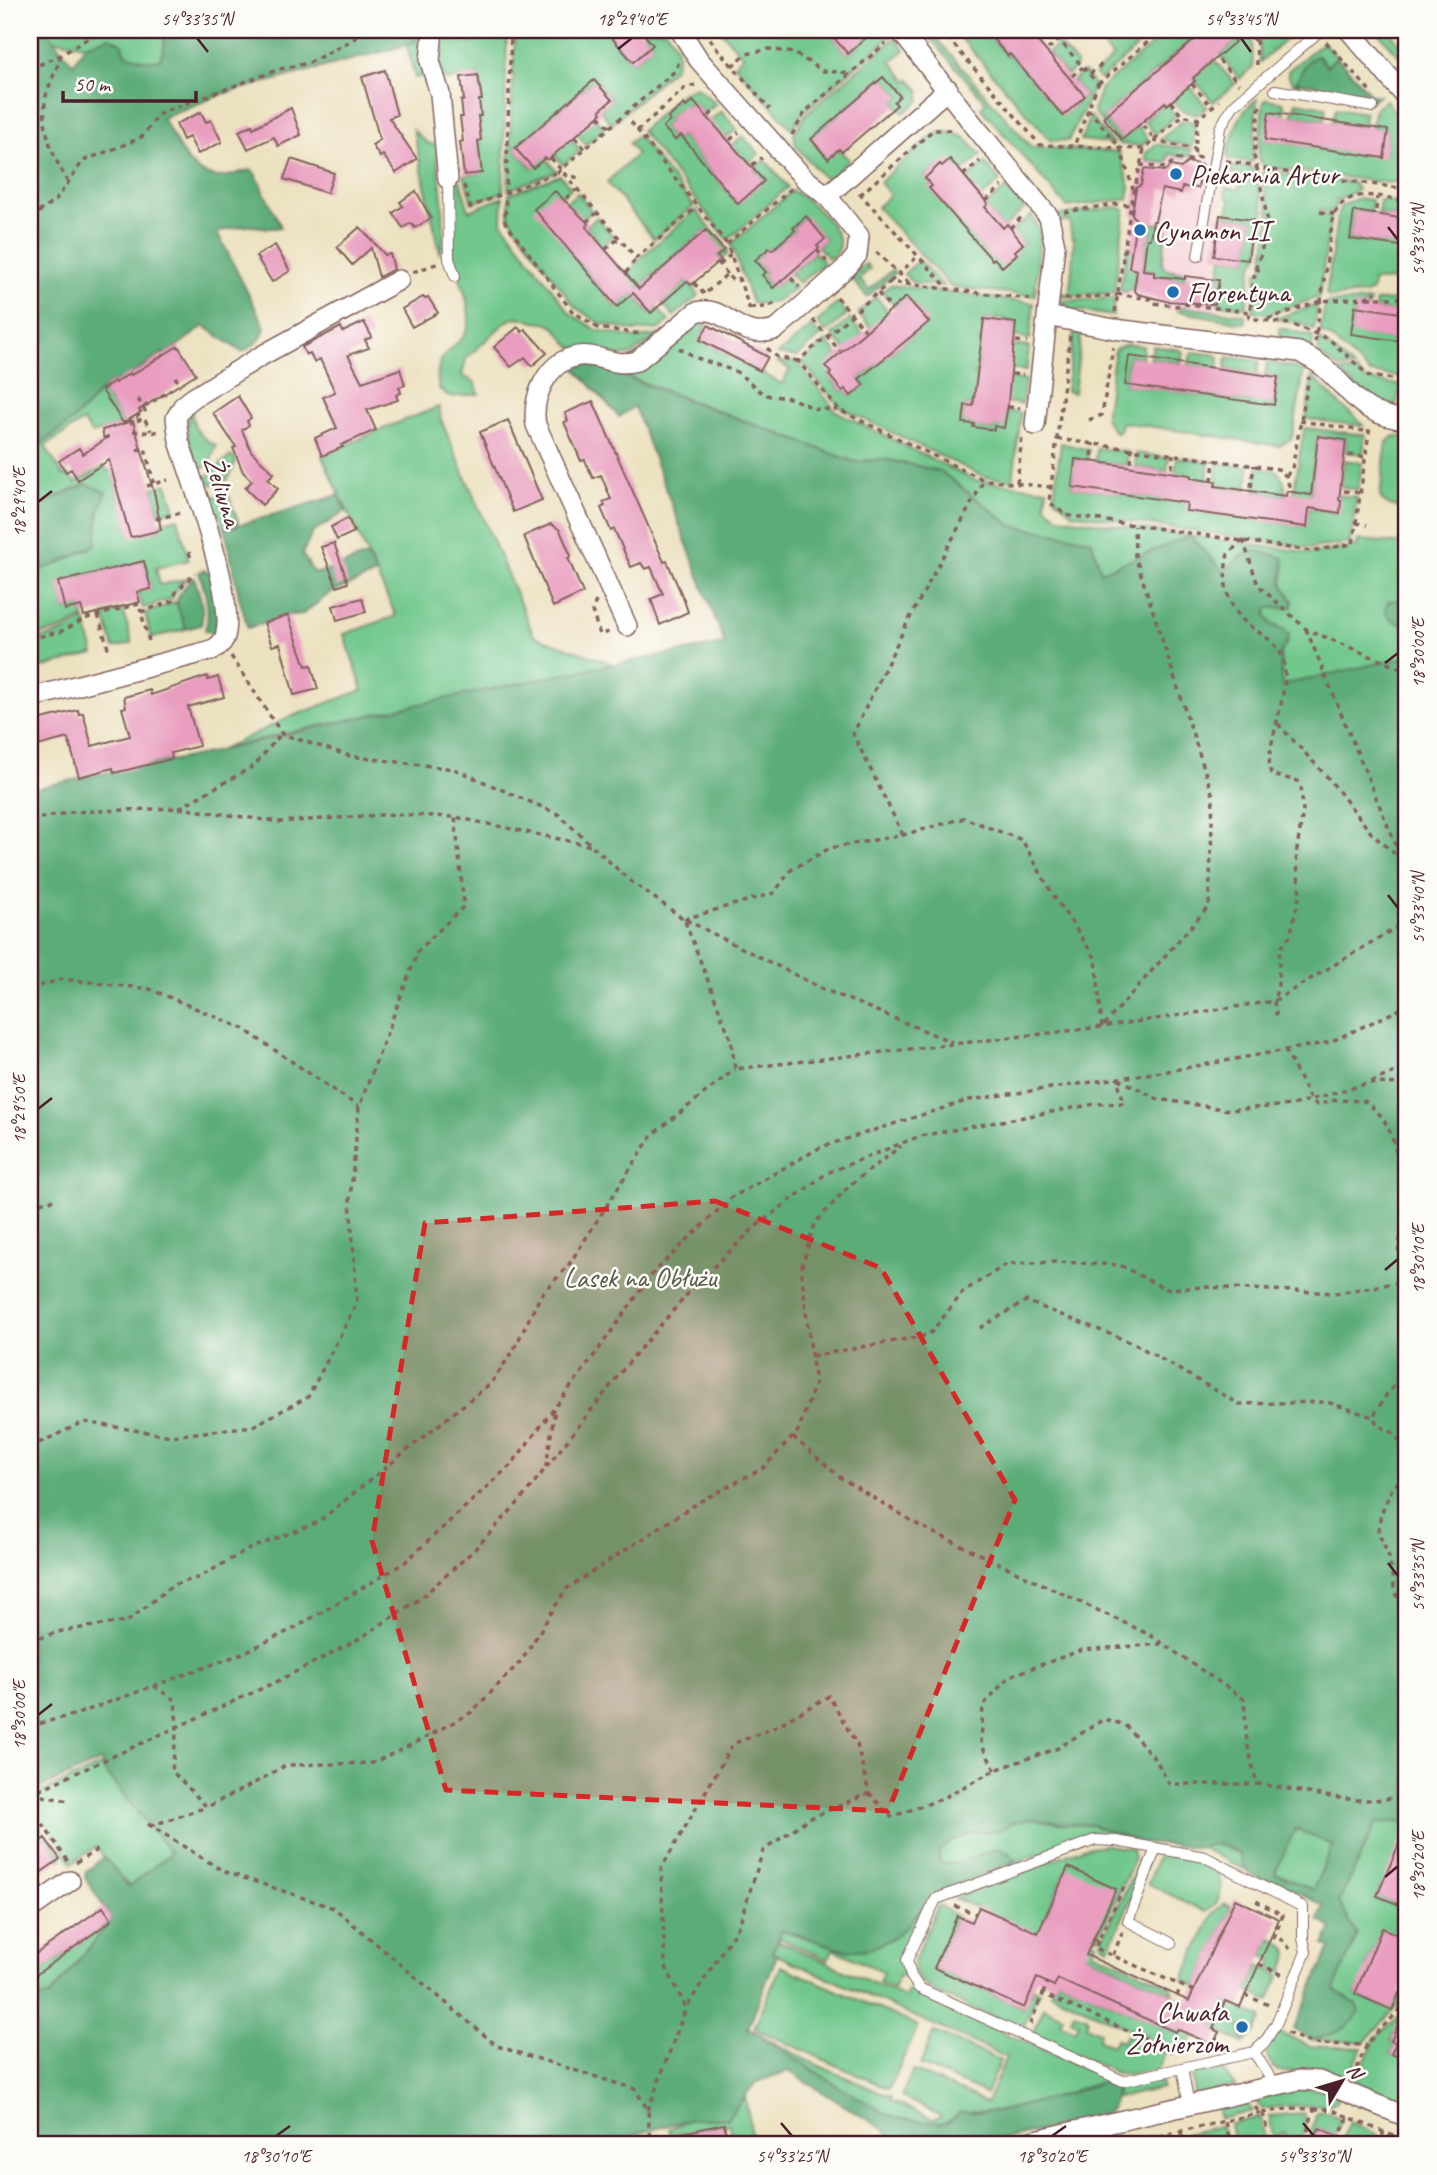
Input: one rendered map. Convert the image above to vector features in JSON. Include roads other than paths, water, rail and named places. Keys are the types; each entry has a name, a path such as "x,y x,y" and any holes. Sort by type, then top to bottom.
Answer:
{"street":[{"path":"433,30 430,61 440,94 455,178"},
{"path":"626,626 536,425 535,404 542,383 567,360 584,356 625,365 647,355 660,334 705,309 749,331 763,334 775,330 821,279 857,255 859,236 827,196 794,182 690,59 680,30"},
{"path":"1349,30 1407,98"},
{"path":"893,36 948,89 973,124 1049,216 1055,246 1035,425"},
{"path":"827,196 948,89"},
{"name":"Żeliwna","path":"30,698 212,650 222,643 226,628 221,579 179,441 176,425 179,412 193,398 261,356 399,280"},
{"path":"1048,309 1115,336 1299,352 1325,368 1362,404 1384,418 1407,420"},
{"path":"30,1909 70,1881"},
{"path":"1014,2145 1094,2136 1189,2105 1299,2080 1319,2081 1407,2117"}],"lane":[{"path":"1198,256 1214,159 1224,118 1233,106 1319,31"},
{"path":"1275,90 1373,107"},
{"path":"454,276 449,259 455,178"},
{"path":"1095,1840 1156,1848 1205,1857 1303,1907 1306,1952 1274,2027 1265,2042 1254,2052 1180,2064 1123,2081 919,1988 911,1976 907,1960 936,1899 1095,1840"},
{"path":"1156,1848 1128,1921 1171,1943"},
{"path":"1254,2052 1274,2084"},
{"path":"1180,2064 1189,2105"}],"place":[{"name":"Piekarnia Artur","path":"1176,174"},
{"name":"Cynamon II","path":"1140,230"},
{"name":"Florentyna","path":"1173,292"},
{"name":"Chwała Żołnierzom","path":"1242,2027"}],"park label":[{"name":"Lasek na Obłużu","path":"640,1277"}]}
